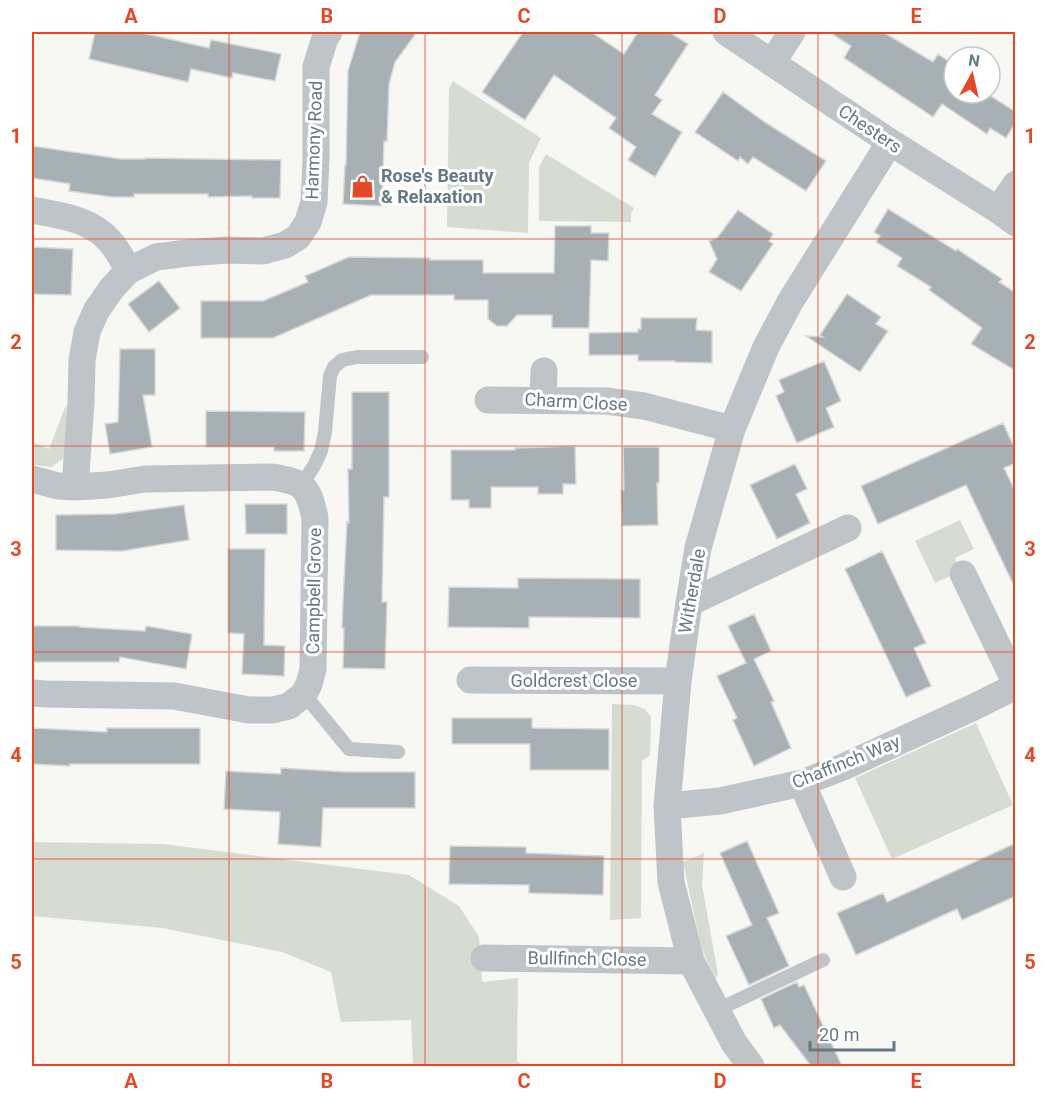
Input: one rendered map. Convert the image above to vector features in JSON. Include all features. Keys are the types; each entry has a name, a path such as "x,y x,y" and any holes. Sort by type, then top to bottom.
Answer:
{"street":[{"name":"Chesters","path":"726,32 1007,217"},
{"path":"772,63 792,32"},
{"name":"Harmony Road","path":"75,487 82,360 87,332 96,311 112,288 128,271 156,257 217,251 263,251 285,245 298,237 308,222 314,202 315,67 321,34"},
{"name":"Witherdale","path":"751,1066 734,1043 691,961 670,882 667,806 678,681 689,603 698,548 732,429 766,346 790,302 890,142"},
{"path":"1007,217 1016,184"},
{"path":"32,210 71,218 94,227 120,254 128,271"},
{"path":"543,399 544,371"},
{"name":"Charm Close","path":"488,400 606,400 644,406 732,429"},
{"path":"32,479 58,486 75,487 146,479 272,477 290,480 301,485"},
{"name":"Campbell Grove","path":"301,485 311,499 315,518 313,669 304,694"},
{"path":"689,603 848,528"},
{"path":"963,574 1016,685"},
{"name":"Goldcrest Close","path":"470,680 678,681"},
{"name":"Chaffinch Way","path":"667,806 720,801 802,783 843,767 974,707 1016,685"},
{"path":"32,693 174,696 249,710 273,710 289,706 304,694"},
{"path":"802,783 843,877"},
{"name":"Bullfinch Close","path":"484,958 691,961"}],"lane":[{"path":"301,485 321,451 330,376 334,367 342,360 357,357 422,357"},
{"path":"304,694 349,749 398,752"},
{"path":"717,1010 824,960"}],"shaded area":[{"path":"453,81 541,138 529,163 528,233 447,227 449,88"},
{"path":"546,154 634,208 631,222 539,221 539,167"},
{"path":"66,405 69,441 66,456 52,467 32,465 32,442 49,449"},
{"path":"960,520 974,549 955,558 961,571 935,583 915,541"},
{"path":"612,704 634,705 645,709 651,717 650,755 642,761 641,918 610,920"},
{"path":"976,723 1013,805 892,859 855,778"},
{"path":"32,842 163,844 409,875 459,906 479,937 482,982 518,978 517,1061 524,1066 413,1066 411,1020 341,1022 331,972 282,952 162,928 32,916"},
{"path":"704,853 702,885 718,974 715,979 701,947 683,862"}],"building":[{"path":"95,32 138,32 209,48 211,40 281,54 275,81 233,73 232,78 191,69 188,82 89,59"},
{"path":"360,32 417,32 395,62 389,84 382,206 343,204 348,71"},
{"path":"523,32 591,32 624,54 638,32 669,32 688,44 655,95 662,100 652,114 682,132 655,177 628,160 636,147 609,128 616,118 554,75 525,120 482,92"},
{"path":"829,32 883,32 933,62 938,54 942,57 942,104 933,117 844,58 851,46"},
{"path":"723,92 766,123 826,161 806,191 753,157 748,164 740,157 738,161 695,132"},
{"path":"1002,103 1016,112 1016,122 1006,138 990,128 987,134 944,105 1002,105"},
{"path":"32,146 121,159 281,160 280,198 208,197 208,194 134,194 134,197 112,197 69,191 70,184 32,178"},
{"path":"888,209 956,251 957,249 1002,279 999,282 1016,293 1016,371 971,344 982,328 929,290 931,287 897,266 902,258 876,242 880,236 874,232"},
{"path":"738,210 773,234 769,241 773,244 741,291 709,272 717,259 709,241 717,238"},
{"path":"555,226 591,226 591,233 609,233 608,261 591,260 589,328 552,328 552,315 517,315 507,326 497,326 488,319 488,300 454,300 454,295 371,295 273,338 201,338 201,301 263,301 308,282 305,276 349,257 483,260 483,273 554,273"},
{"path":"33,247 73,249 71,295 32,294"},
{"path":"159,281 180,308 149,332 128,304"},
{"path":"847,294 881,317 876,324 888,331 860,372 806,336 823,337 820,335"},
{"path":"641,318 697,318 696,330 712,331 712,363 638,361 638,355 589,355 589,333 638,332 638,329 641,329"},
{"path":"120,349 155,349 155,395 143,395 152,447 110,454 105,424 118,422"},
{"path":"824,361 841,401 826,408 834,427 797,443 776,396 784,392 779,380"},
{"path":"352,392 389,392 389,497 384,497 382,602 387,602 385,669 343,668 343,601 347,522 349,523 348,469 352,469"},
{"path":"206,411 305,412 304,451 274,451 274,447 206,447"},
{"path":"1003,423 1016,451 1016,463 1004,468 1016,493 1016,590 966,485 878,524 861,486"},
{"path":"575,446 576,484 563,484 563,494 538,494 538,487 491,487 491,508 469,508 469,500 451,500 451,450 515,450 515,448"},
{"path":"623,447 659,447 658,525 622,526"},
{"path":"795,464 807,489 796,494 810,523 777,539 750,485"},
{"path":"245,504 287,504 287,534 246,534"},
{"path":"184,505 189,540 122,551 56,550 56,515 116,514"},
{"path":"228,549 265,549 264,645 285,646 284,676 242,674 244,634 228,633"},
{"path":"882,551 926,643 914,648 931,686 906,697 845,569"},
{"path":"518,578 640,579 640,618 529,617 529,628 448,627 449,587 518,588"},
{"path":"754,614 771,651 754,659 774,701 771,702 791,748 754,766 733,720 737,718 717,676 746,663 728,626"},
{"path":"33,626 79,626 145,631 146,626 192,634 186,669 120,657 119,662 33,662"},
{"path":"452,718 532,718 532,728 609,729 609,770 530,770 530,744 452,744"},
{"path":"32,728 107,732 107,728 200,728 200,764 70,764 70,766 32,764"},
{"path":"281,768 347,772 415,772 415,808 323,808 321,847 278,844 280,812 224,809 226,771 281,774"},
{"path":"747,841 779,913 767,918 789,966 749,985 726,936 752,925 720,853"},
{"path":"1016,843 1016,896 962,920 957,909 856,955 837,913 883,893 887,902"},
{"path":"450,846 526,847 526,853 604,856 603,895 529,893 529,885 449,884"},
{"path":"797,982 799,987 804,985 842,1066 811,1066 780,1025 774,1028 761,999"}],"place":[{"name":"Rose's Beauty & Relaxation","path":"363,186"}]}
